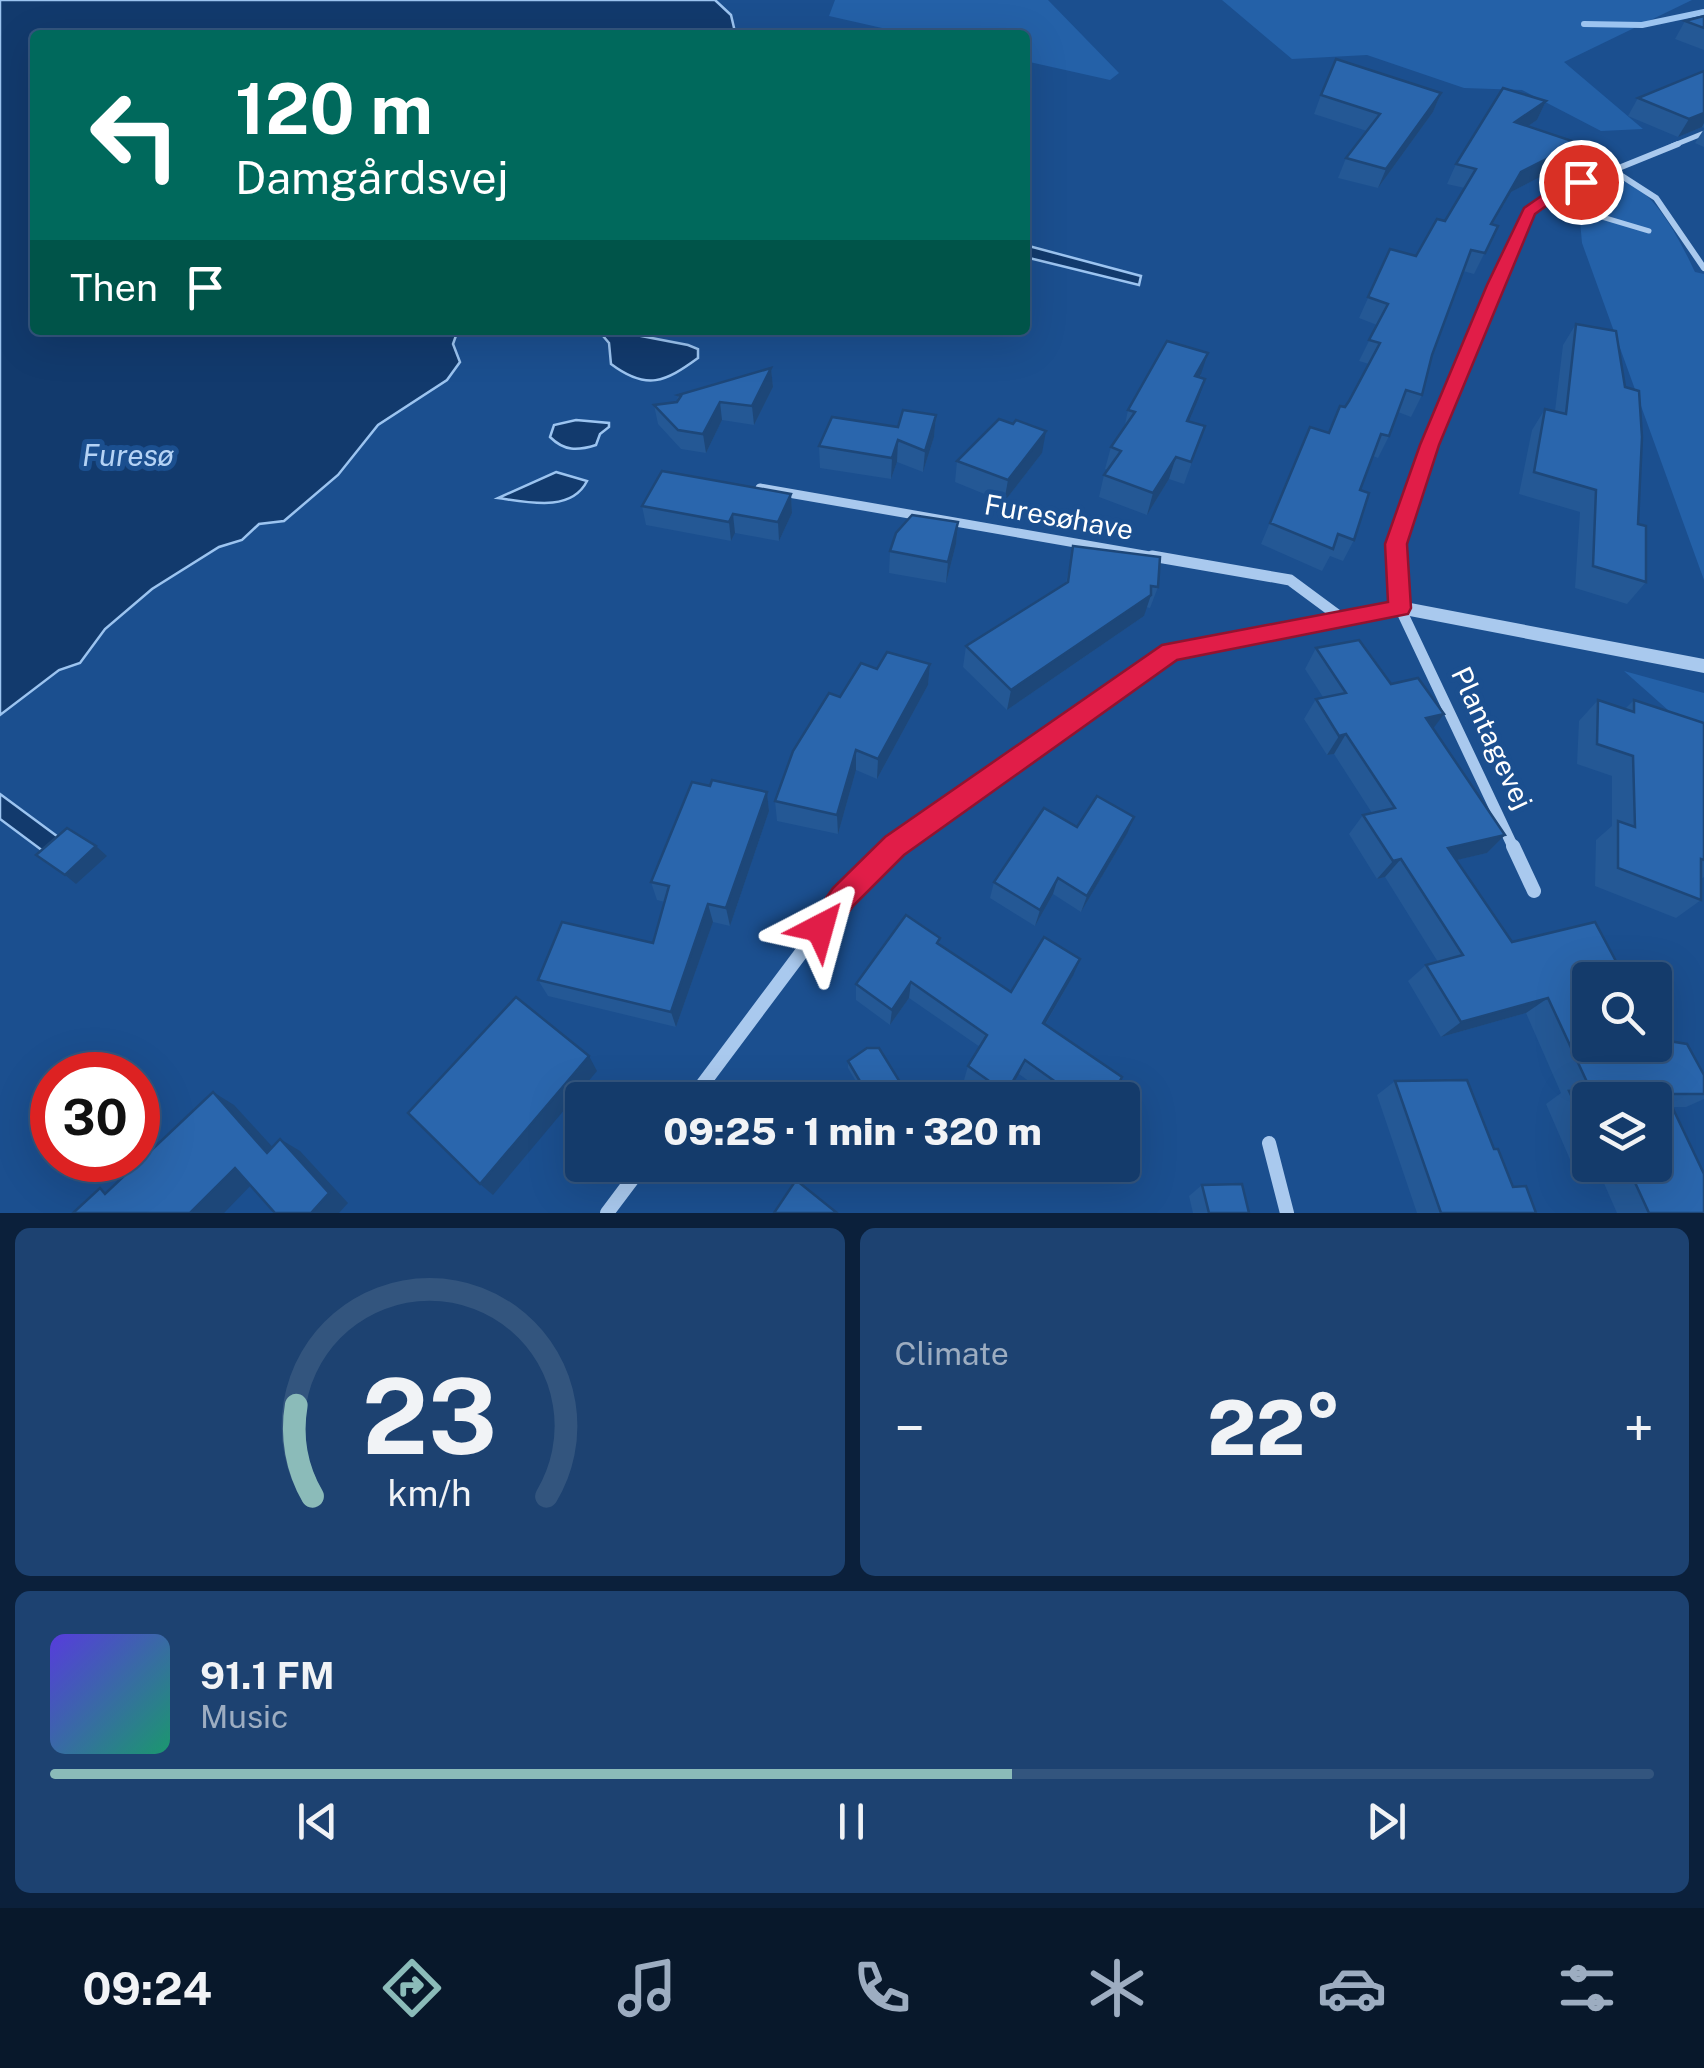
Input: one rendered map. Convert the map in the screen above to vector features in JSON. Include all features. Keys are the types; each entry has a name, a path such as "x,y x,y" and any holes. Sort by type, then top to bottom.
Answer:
{"street":[{"path":"1400,608 1396,544 1430,445 1529,212 1545,200 1611,169 1704,133"},
{"path":"1611,169 1656,198 1704,268"},
{"name":"Furesøhave","path":"760,488 1290,580 1340,617"},
{"name":"Plantagevej","path":"1400,608 1534,891"},
{"name":"Plantagevej","path":"704,1082 843,897 894,846 1170,652 1400,608 1704,666"},
{"path":"1269,1143 1287,1213"},
{"path":"607,1213 630,1182"}],"lane":[{"path":"1545,200 1649,231"}],"shaded area":[{"path":"835,0 1048,0 1119,73 1110,80 1030,62 1030,30 891,30 829,16"},
{"path":"1222,0 1692,0 1564,62 1643,129 1601,131 1522,90 1464,88 1367,55 1292,59"},
{"path":"1619,180 1632,184 1655,204 1695,272 1704,274 1704,580 1582,243 1578,199"},
{"path":"1624,671 1704,693 1704,742"}],"water":[{"name":"Furesø","path":"0,0 715,0 731,15 735,30 30,30 30,335 456,335 453,344 460,362 447,380 378,425 338,475 284,521 259,524 242,540 219,547 152,589 105,629 80,663 59,670 0,715"},
{"path":"1030,246 1141,276 1139,285 1030,258"},
{"path":"636,335 688,345 698,349 698,358 665,378 635,378 611,364 609,343 603,336"},
{"path":"576,420 609,423 609,427 600,434 596,445 583,448 566,447 550,437 554,425"},
{"path":"556,472 587,481 580,491 559,501 535,503 498,498"},
{"path":"0,794 69,845 51,857 0,819"}],"building":[{"path":"1704,16 1704,28 1685,21"},
{"path":"1336,59 1441,93 1386,169 1346,158 1380,114 1321,95"},
{"path":"1704,71 1704,113 1689,119 1638,98"},
{"path":"1503,88 1546,101 1515,122 1578,143 1521,172 1491,224 1498,226 1485,253 1471,250 1432,355 1422,395 1406,390 1389,436 1381,434 1360,490 1369,493 1354,540 1338,534 1333,549 1270,523 1310,427 1329,433 1340,406 1345,407 1349,401 1380,343 1369,340 1388,304 1368,297 1390,249 1416,256 1437,219 1445,221 1476,169 1456,164"},
{"path":"1576,324 1616,331 1625,387 1639,391 1642,437 1638,524 1646,526 1646,582 1593,566 1596,490 1534,472 1545,409 1566,414"},
{"path":"1167,341 1208,353 1195,376 1205,379 1187,421 1205,426 1191,462 1176,457 1153,493 1104,475 1121,451 1111,447 1135,412 1128,410"},
{"path":"771,368 752,406 720,402 703,434 678,430 654,405 677,402 681,396 678,395"},
{"path":"903,410 936,415 925,451 898,440 892,458 819,446 832,417 898,427"},
{"path":"999,419 1013,424 1016,420 1046,431 1008,480 957,461"},
{"path":"662,471 791,494 778,522 733,514 729,522 642,506"},
{"path":"912,515 958,522 948,562 890,551 896,533"},
{"path":"1073,546 1160,557 1158,587 1151,586 1151,595 1011,690 966,646 1068,582"},
{"path":"1359,640 1391,684 1418,678 1444,714 1426,718 1505,835 1448,848 1512,942 1595,922 1616,962 1572,962 1572,1050 1548,998 1461,1022 1426,965 1463,955 1401,859 1393,861 1363,815 1395,808 1346,734 1339,736 1316,699 1346,693 1316,648"},
{"path":"887,652 930,664 878,759 856,750 837,815 775,801 793,751 829,693 840,697 861,663 877,669"},
{"path":"1598,700 1634,712 1634,700 1704,723 1701,900 1618,868 1618,821 1635,827 1633,756 1597,744"},
{"path":"712,780 767,792 726,908 708,904 671,1012 538,980 562,922 653,943 669,886 651,882 692,782 710,786"},
{"path":"1097,796 1134,817 1087,896 1058,878 1040,910 994,882 1044,808 1077,827"},
{"path":"67,828 96,846 65,875 36,855"},
{"path":"906,915 940,938 937,943 1011,992 1044,937 1080,959 1043,1023 1122,1077 1119,1082 1056,1082 1025,1060 1012,1082 991,1082 968,1066 987,1035 911,982 892,1010 856,984"},
{"path":"516,997 589,1056 480,1184 408,1113"},
{"path":"1672,1042 1687,1044 1704,1075 1704,1094 1672,1094 1672,1082 1587,1082 1578,1062 1672,1062"},
{"path":"867,1048 879,1048 900,1082 860,1082 848,1061"},
{"path":"1467,1080 1513,1187 1526,1186 1536,1213 1441,1213 1395,1081"},
{"path":"213,1092 267,1153 280,1139 329,1193 311,1213 275,1213 235,1168 190,1213 73,1213 100,1188 105,1194 118,1182 160,1182 160,1142"},
{"path":"1672,1107 1704,1174 1704,1213 1649,1213 1635,1182 1672,1182"},
{"path":"798,1182 837,1213 774,1213"},
{"path":"1242,1184 1249,1213 1209,1213 1202,1185"}],"waterway":[{"path":"1584,24 1642,25 1704,12"}],"route":[{"path":"820,928 843,897 894,846 1170,652 1400,608 1396,544 1430,445 1495,285 1529,212 1552,195 1581,182"}]}
